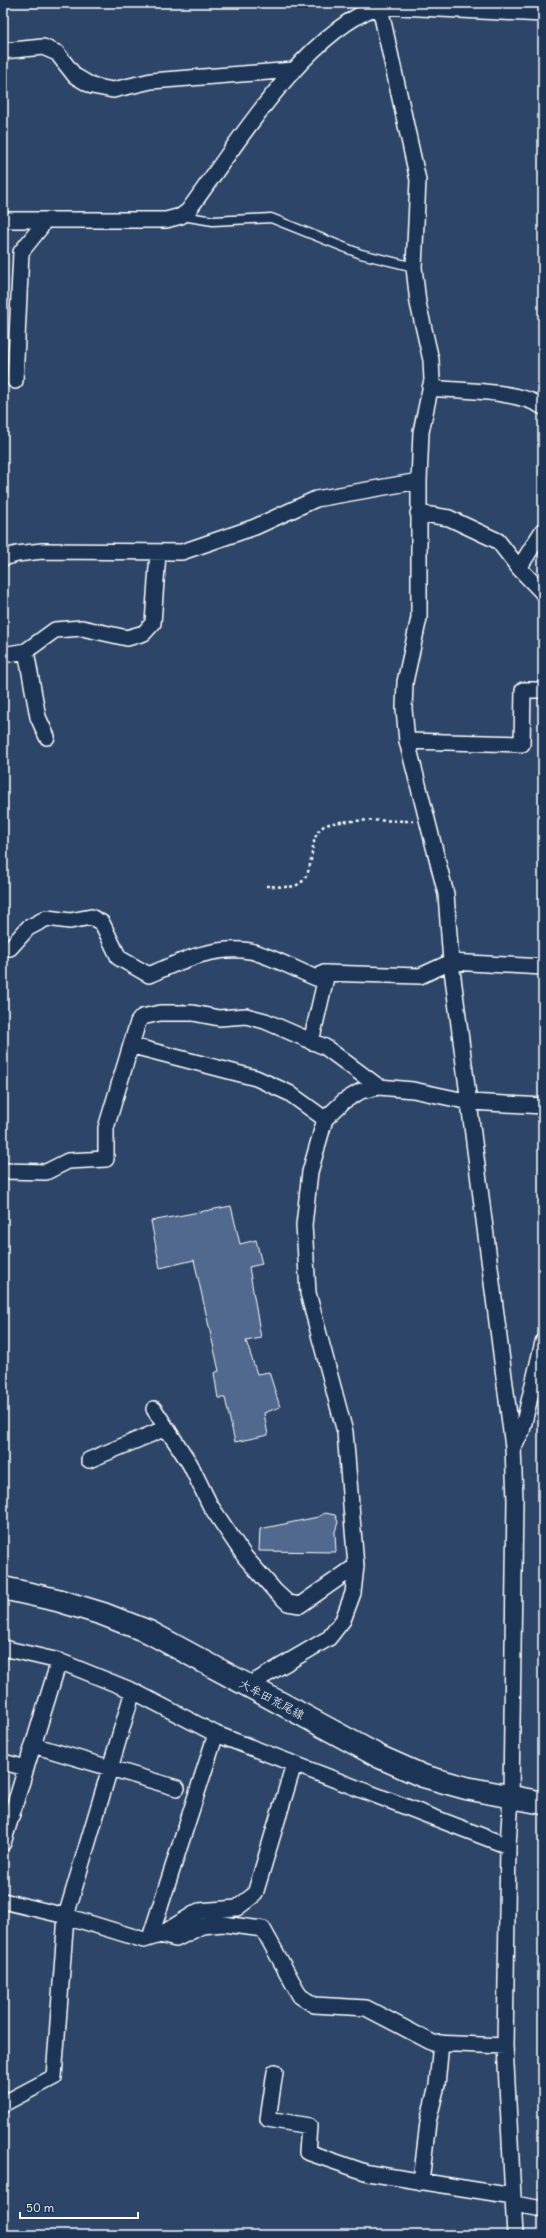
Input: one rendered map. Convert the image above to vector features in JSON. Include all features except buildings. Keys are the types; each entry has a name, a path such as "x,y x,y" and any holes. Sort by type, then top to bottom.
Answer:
{"main road":[{"name":"大牟田荒尾線","path":"3,1588 57,1600 116,1619 149,1632 380,1757 423,1776 466,1788 543,1803"}],"street":[{"path":"3,220 166,220 181,216 188,211 274,94 294,70 327,37 366,10 379,4 543,14"},
{"path":"379,4 418,180 414,267 418,303 431,360 430,388 421,432 418,513 420,618 405,682 404,709 407,741 446,894 451,962 513,1447 515,1500 511,1796 508,1846 505,2046 515,2235"},
{"path":"3,51 43,47 57,53 75,76 92,86 113,90 151,81 294,70"},
{"path":"15,381 22,252 41,227 40,220"},
{"path":"430,388 492,393 534,401 543,407"},
{"path":"3,558 17,554 42,551 182,552 216,542 255,527 316,499 419,481"},
{"path":"418,513 449,518 498,540 519,568 543,593"},
{"path":"519,568 543,530"},
{"path":"3,655 26,651 55,630 82,628 127,638 144,633 153,623 158,553"},
{"path":"26,651 38,717 47,736"},
{"path":"407,741 522,744 523,690 543,690"},
{"path":"10,948 28,928 47,918 70,921 91,917 102,923 119,958 149,975 191,956 232,949 252,952 316,978 327,973 420,976 451,962 543,967"},
{"path":"311,1042 327,973"},
{"path":"3,1170 46,1172 68,1161 106,1159 106,1128 133,1046 138,1022 142,1017 160,1013 193,1013 219,1018 246,1016 265,1021 325,1047 379,1086"},
{"path":"133,1046 256,1078 289,1093 325,1119"},
{"path":"247,1686 329,1638 343,1620 353,1593 356,1566 345,1432 308,1293 304,1225 310,1172 325,1119 344,1101 361,1091 379,1086 413,1090 470,1102 543,1106"},
{"path":"513,1447 522,1431 543,1342"},
{"path":"154,1408 190,1464 210,1505 245,1557 275,1591 288,1603 300,1605 356,1566"},
{"path":"89,1460 166,1428"},
{"path":"3,1648 59,1660 133,1691 216,1734 508,1846"},
{"path":"3,1843 59,1660"},
{"path":"3,2104 54,2077 66,1916 133,1691"},
{"path":"155,1937 216,1734"},
{"path":"33,1745 177,1788"},
{"path":"3,1762 26,1768"},
{"path":"3,1901 66,1916 144,1940 155,1937 199,1912 237,1908 255,1894 294,1764"},
{"path":"155,1937 176,1940 202,1926 223,1924 263,1929 300,1996 314,2005 366,2008 433,2043 505,2046"},
{"path":"421,2182 428,2122 436,2085 441,2044"},
{"path":"275,2072 268,2119 309,2126 306,2152 368,2173 513,2200 543,2209"}],"lane":[{"path":"181,216 213,221 271,218 361,254 414,267"}],"path":[{"path":"266,886 295,886 306,877 318,831 325,825 356,821 427,821"}]}
